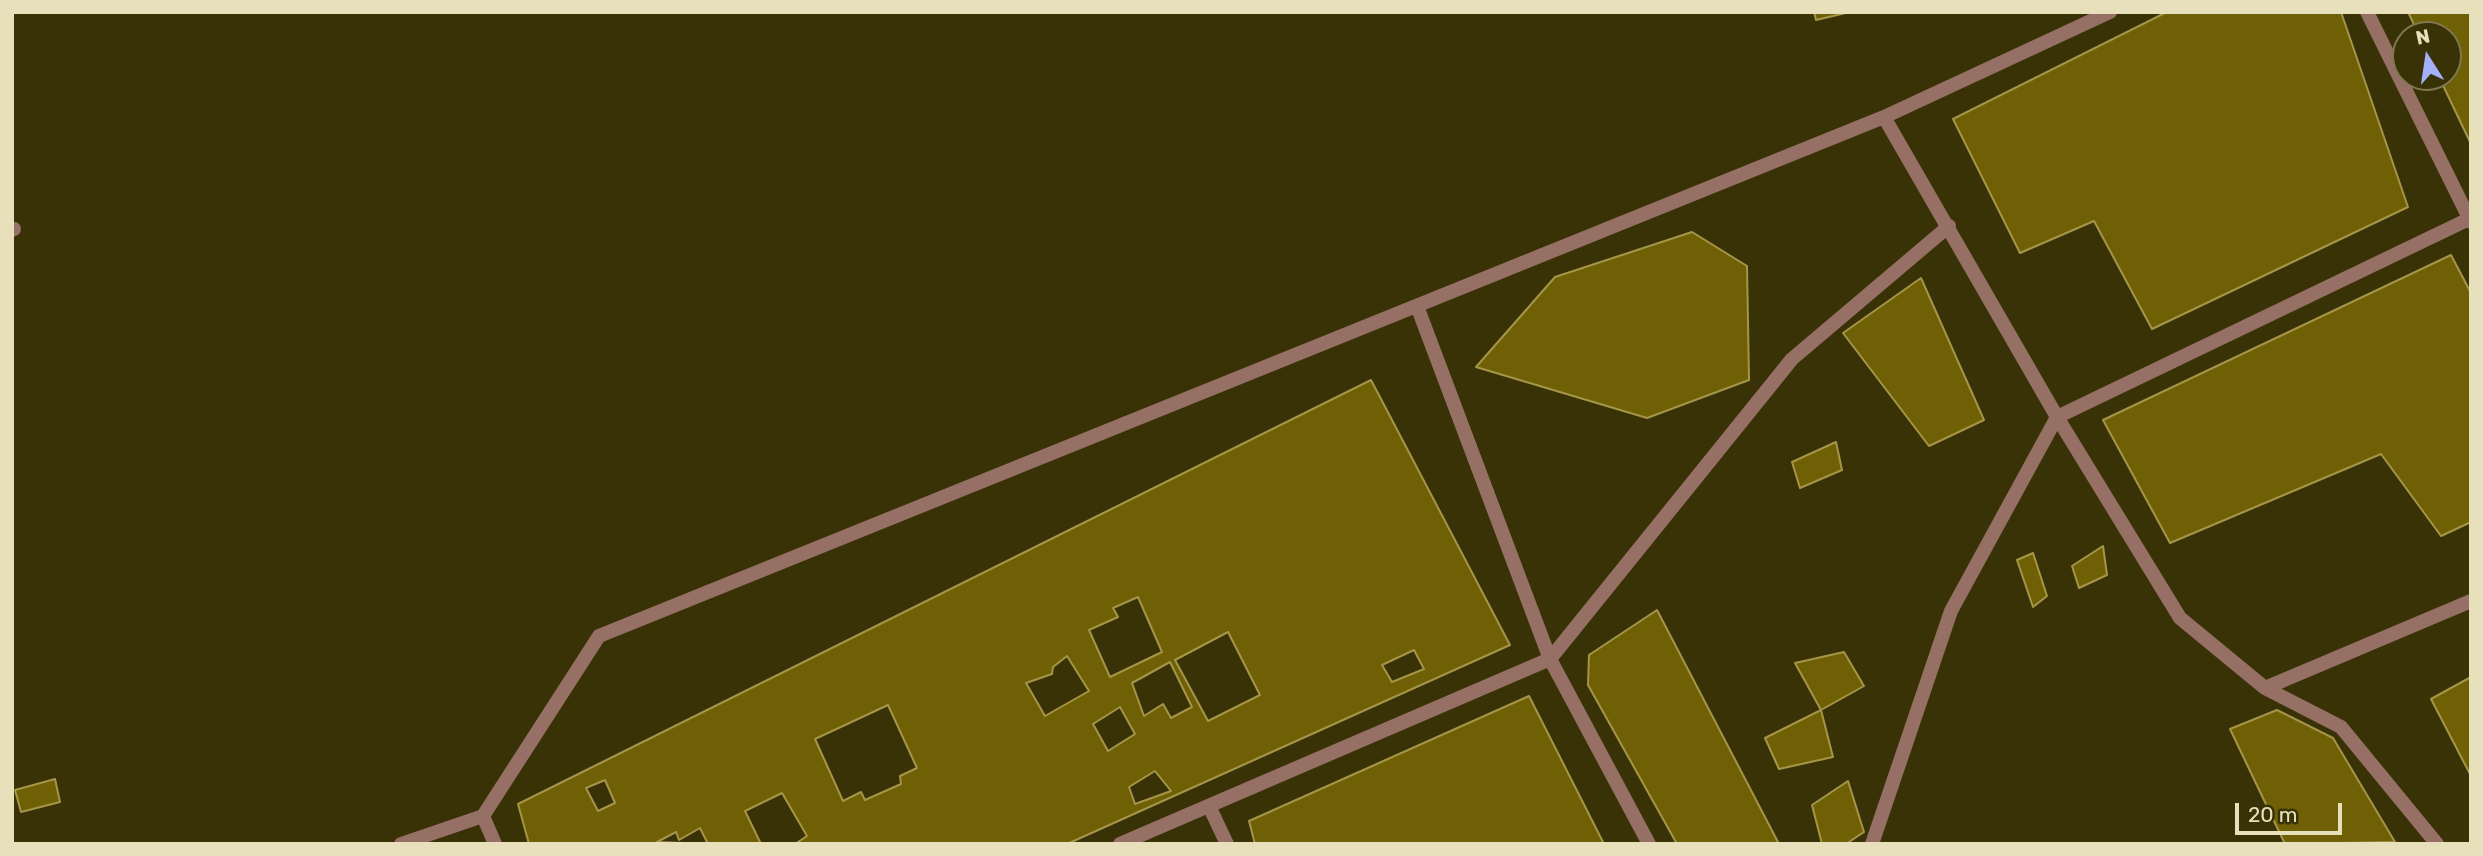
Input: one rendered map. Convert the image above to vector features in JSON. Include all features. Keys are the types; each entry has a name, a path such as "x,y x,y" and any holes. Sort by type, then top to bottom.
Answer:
{"street":[{"path":"401,844 483,816 599,636 1884,117 2110,12"},
{"path":"1872,844 1951,611 2057,417 2470,221 2367,12"},
{"path":"1884,117 2057,417 2180,618 2265,688 2341,727 2437,844"},
{"path":"1120,844 1550,659 1792,359 1949,226"},
{"path":"1417,306 1550,659 1649,844"},
{"path":"2265,688 2471,601"},
{"path":"1209,806 1227,844"},
{"path":"483,816 495,844"}],"building":[{"path":"1814,12 1850,12 1816,20"},
{"path":"2167,12 2341,12 2408,207 2152,329 2094,221 2020,253 1953,119"},
{"path":"2408,12 2471,12 2471,144 2446,91 2462,91 2462,21 2412,21"},
{"path":"1692,232 1747,266 1749,380 1647,418 1476,367 1555,277"},
{"path":"2451,255 2471,293 2471,522 2441,536 2381,454 2170,543 2103,420"},
{"path":"1921,278 1984,420 1929,446 1843,333"},
{"path":"1371,380 1510,645 1067,844 529,844 518,804"},
{"path":"1836,442 1842,470 1800,488 1792,462"},
{"path":"2103,546 2107,575 2079,588 2072,566"},
{"path":"2033,553 2047,596 2033,607 2017,560"},
{"path":"1138,597 1162,652 1110,677 1089,630 1118,617 1113,608"},
{"path":"1657,610 1779,844 1677,844 1588,685 1589,655"},
{"path":"1228,632 1260,695 1208,721 1175,660"},
{"path":"1414,650 1424,669 1392,682 1382,665"},
{"path":"1844,652 1864,686 1821,710 1795,663"},
{"path":"1067,656 1089,691 1045,716 1026,683 1052,674 1053,667"},
{"path":"1170,662 1192,707 1171,718 1163,704 1144,716 1132,683"},
{"path":"2471,677 2471,776 2431,699"},
{"path":"1529,696 1604,844 1255,844 1249,821"},
{"path":"888,705 917,768 900,776 901,784 865,800 861,792 843,801 815,739"},
{"path":"1120,707 1135,734 1108,751 1093,724"},
{"path":"1821,710 1833,757 1779,769 1765,738"},
{"path":"2277,710 2333,738 2395,842 2285,844 2230,729"},
{"path":"1155,771 1171,791 1135,804 1129,787"},
{"path":"55,779 60,802 21,812 15,790"},
{"path":"605,780 615,803 598,811 586,788"},
{"path":"1848,781 1864,832 1846,844 1822,844 1812,805"},
{"path":"782,793 807,836 795,844 761,844 745,811"},
{"path":"700,828 708,844 657,842 676,832 679,840"}]}
